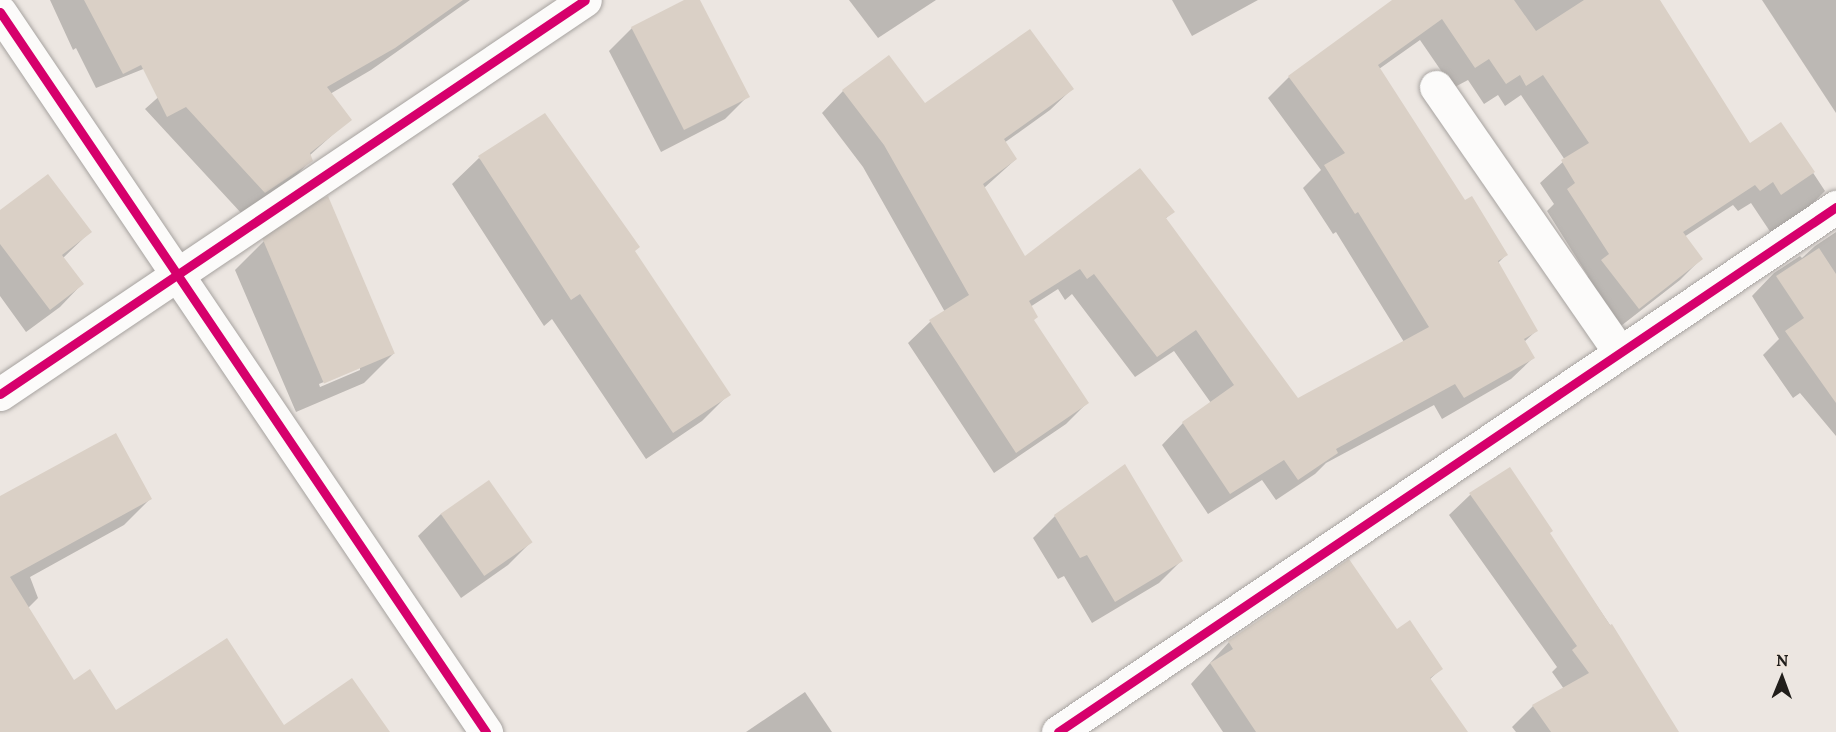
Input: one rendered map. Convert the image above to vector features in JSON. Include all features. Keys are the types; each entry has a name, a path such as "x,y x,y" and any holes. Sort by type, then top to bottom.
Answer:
{"street":[{"path":"0,394 585,0"},
{"path":"0,12 176,276 486,732"},
{"path":"1436,87 1620,353"},
{"path":"1058,732 1836,207"}],"building":[{"path":"84,0 463,0 395,48 327,87 352,120 310,153 313,161 265,193 186,107 167,117 141,65 123,74"},
{"path":"684,0 700,0 750,97 684,130 631,27"},
{"path":"1392,0 1514,0 1536,31 1584,0 1660,0 1750,143 1781,122 1815,172 1781,195 1773,182 1760,191 1755,185 1683,232 1703,259 1639,309 1601,260 1609,254 1567,189 1575,183 1561,160 1589,143 1543,75 1526,86 1520,75 1506,84 1489,59 1475,68 1442,19 1378,65 1465,200 1472,196 1508,255 1498,261 1538,331 1524,339 1535,358 1464,398 1455,384 1336,449 1338,453 1298,480 1284,460 1230,494 1182,422 1234,385 1196,330 1157,357 1094,274 1087,279 1080,269 1029,301 1038,317 1034,320 1089,403 1016,453 929,320 969,295 884,145 842,90 889,55 925,103 1030,29 1074,89 1004,139 1017,159 983,184 1025,256 1140,168 1175,212 1166,218 1298,398 1429,327 1358,212 1355,214 1324,165 1345,153 1288,76"},
{"path":"545,113 640,247 635,251 731,395 673,433 580,294 571,300 478,156"},
{"path":"48,174 92,232 62,255 84,284 50,310 0,244 0,210"},
{"path":"328,196 395,353 324,383 257,226"},
{"path":"1819,248 1836,274 1836,403 1785,331 1804,318 1776,276"},
{"path":"116,433 152,499 10,577 74,680 90,669 116,710 227,638 284,725 352,678 390,732 0,732 0,496"},
{"path":"1125,464 1183,561 1115,602 1087,555 1080,558 1054,515"},
{"path":"1510,467 1553,531 1550,533 1610,625 1612,624 1679,732 1551,732 1532,705 1589,673 1572,650 1577,646 1469,493"},
{"path":"489,480 533,542 484,576 441,514"},
{"path":"1349,559 1397,629 1410,620 1443,669 1430,678 1468,732 1256,732 1210,663 1233,649 1228,641"}],"cycle path":[{"path":"0,394 585,0"},
{"path":"0,12 486,732"},
{"path":"1058,732 1836,207"}]}
